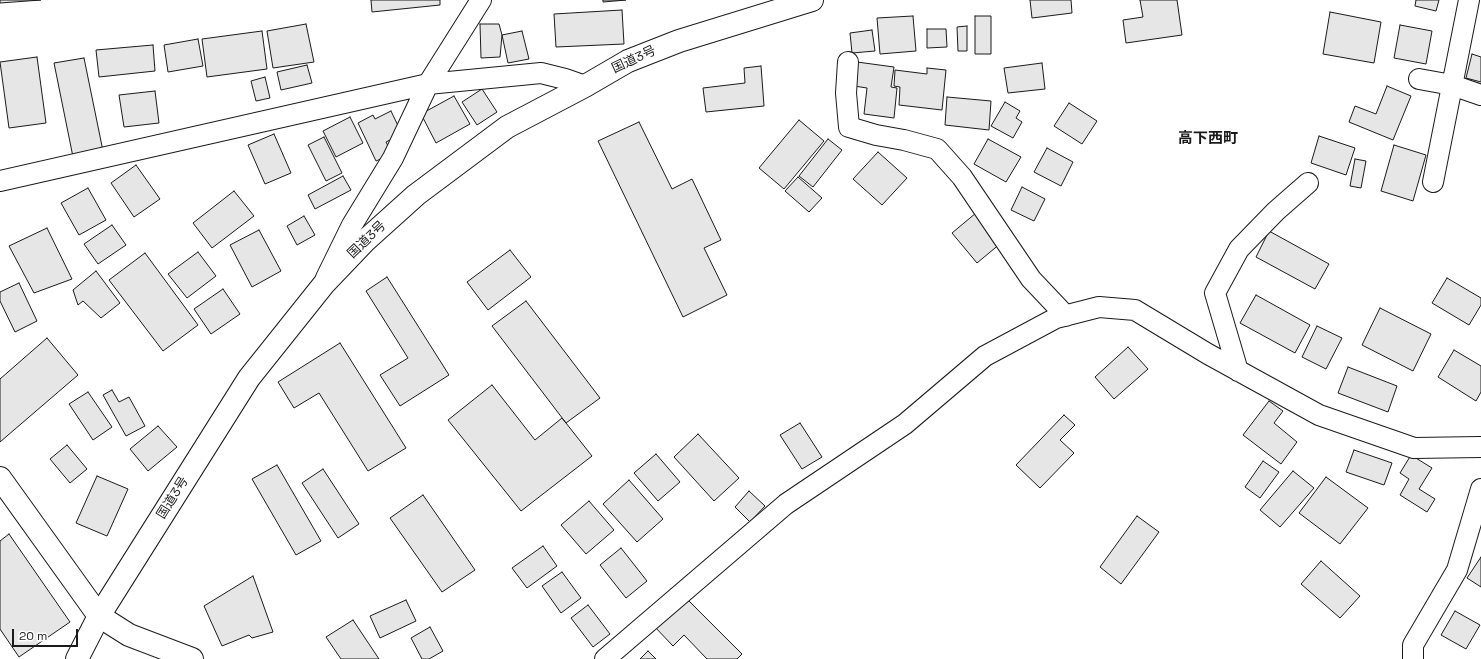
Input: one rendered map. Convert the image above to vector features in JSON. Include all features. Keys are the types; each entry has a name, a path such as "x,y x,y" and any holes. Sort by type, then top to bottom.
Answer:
{"main road":[{"name":"国道3号","path":"76,659 99,616 249,378 324,284 366,240 416,195 507,127 585,86 628,61 679,41 812,0"},
{"path":"0,478 99,616 129,635 192,659"}],"street":[{"path":"324,284 352,225 393,158 428,84 481,0"},
{"path":"1432,182 1469,0"},
{"path":"848,62 846,93 849,127 876,136 904,140 937,149 962,177 1032,279 1066,316"},
{"path":"0,181 428,84 541,74 565,79 585,86"},
{"path":"1419,78 1452,85 1481,94"},
{"path":"1238,371 1215,293 1239,249 1276,211 1308,183"},
{"path":"605,659 786,504 905,424 985,356 1056,318 1099,307 1135,310 1238,371 1319,415 1414,448 1481,447"},
{"path":"1413,659 1413,644 1457,570 1481,488"}],"building":[{"path":"0,0 41,0 0,3"},
{"path":"371,0 440,0 440,5 372,12"},
{"path":"603,0 626,0 603,2"},
{"path":"1030,0 1071,0 1072,13 1032,18"},
{"path":"1140,0 1177,0 1182,35 1126,43 1123,20 1143,17"},
{"path":"1416,0 1439,0 1436,11 1415,6"},
{"path":"622,10 624,44 556,47 554,14"},
{"path":"1330,12 1381,22 1374,63 1323,54"},
{"path":"913,16 916,51 880,54 877,18"},
{"path":"975,16 991,16 991,54 975,54"},
{"path":"306,24 314,62 273,68 267,31"},
{"path":"480,24 499,24 502,35 500,57 481,58"},
{"path":"1400,25 1432,31 1426,64 1394,58"},
{"path":"967,26 967,51 958,51 957,27"},
{"path":"927,29 946,29 947,47 927,48"},
{"path":"872,30 875,51 852,53 850,33"},
{"path":"262,31 267,69 207,77 202,39"},
{"path":"522,31 529,59 508,63 502,35"},
{"path":"198,39 203,66 168,72 164,45"},
{"path":"153,45 155,71 99,77 96,50"},
{"path":"1472,54 1481,57 1481,82 1466,78"},
{"path":"37,57 46,123 9,128 0,62"},
{"path":"84,58 103,151 73,157 54,63"},
{"path":"857,62 894,67 891,87 897,88 894,118 864,114 867,88 854,86"},
{"path":"1042,63 1045,89 1008,93 1004,68"},
{"path":"307,65 312,83 281,90 277,72"},
{"path":"761,66 764,106 706,112 703,88 745,83 744,68"},
{"path":"927,68 946,70 942,110 899,105 900,87 894,86 895,70 927,74"},
{"path":"265,77 270,98 256,101 251,81"},
{"path":"1387,86 1411,96 1393,140 1349,122 1355,106 1376,114"},
{"path":"482,89 497,112 477,125 462,102"},
{"path":"155,91 159,123 124,127 119,95"},
{"path":"454,96 470,124 436,143 421,114"},
{"path":"947,97 991,101 989,130 945,125"},
{"path":"1005,102 1020,111 1016,118 1022,122 1013,138 991,126"},
{"path":"1069,103 1097,121 1082,144 1054,126"},
{"path":"391,111 402,134 386,142 392,154 376,161 358,123 373,115 375,119"},
{"path":"350,117 363,143 336,157 323,131"},
{"path":"799,120 824,141 784,189 759,168"},
{"path":"639,122 672,189 692,179 721,240 704,248 727,295 683,317 598,141"},
{"path":"274,134 291,173 265,184 248,145"},
{"path":"1319,136 1355,148 1346,175 1311,163"},
{"path":"324,137 342,173 326,181 308,145"},
{"path":"828,139 842,150 813,187 799,176"},
{"path":"988,139 1021,157 1006,182 974,164"},
{"path":"1394,145 1426,155 1413,201 1381,191"},
{"path":"1047,148 1073,162 1061,186 1034,172"},
{"path":"878,152 907,178 882,205 853,179"},
{"path":"1355,159 1366,161 1361,188 1350,186"},
{"path":"136,165 160,199 134,217 111,183"},
{"path":"343,176 351,190 315,209 308,195"},
{"path":"798,177 822,198 809,212 785,191"},
{"path":"1022,187 1045,199 1034,221 1011,210"},
{"path":"88,188 106,220 79,235 61,203"},
{"path":"234,191 254,216 212,248 193,223"},
{"path":"976,213 1001,243 977,263 952,233"},
{"path":"304,216 315,235 297,245 287,226"},
{"path":"112,225 126,245 98,264 84,244"},
{"path":"47,228 72,279 34,293 9,246"},
{"path":"259,230 281,271 252,287 230,245"},
{"path":"1269,231 1329,264 1315,289 1256,257"},
{"path":"510,250 531,277 488,310 467,282"},
{"path":"198,252 216,276 187,298 168,274"},
{"path":"145,253 198,325 163,351 109,280"},
{"path":"96,271 120,303 101,318 83,301 78,305 73,290"},
{"path":"387,277 449,375 400,406 380,375 408,358 366,291"},
{"path":"1447,278 1481,298 1481,305 1469,325 1432,303"},
{"path":"19,283 37,321 15,332 0,301 0,292"},
{"path":"223,289 240,314 211,334 194,309"},
{"path":"1256,295 1310,325 1295,353 1240,323"},
{"path":"526,301 600,398 566,423 492,326"},
{"path":"1380,308 1431,334 1413,371 1362,345"},
{"path":"1317,326 1342,338 1326,369 1302,357"},
{"path":"47,338 78,375 0,442 0,379"},
{"path":"340,343 406,448 368,471 319,393 294,408 278,382"},
{"path":"1128,347 1148,369 1114,399 1095,377"},
{"path":"1454,350 1481,366 1481,392 1476,401 1438,377"},
{"path":"1348,367 1397,386 1388,412 1338,393"},
{"path":"492,385 535,440 562,418 592,456 521,511 448,420"},
{"path":"112,390 119,402 129,397 145,426 126,436 103,395"},
{"path":"88,392 112,427 93,440 69,404"},
{"path":"1269,401 1283,411 1274,423 1297,442 1281,464 1243,435"},
{"path":"1064,415 1075,425 1060,440 1074,453 1040,488 1016,465"},
{"path":"800,423 822,457 802,469 780,435"},
{"path":"158,426 177,447 148,471 130,449"},
{"path":"698,434 739,478 714,501 674,457"},
{"path":"67,445 87,469 70,483 50,459"},
{"path":"1354,450 1392,463 1384,485 1346,472"},
{"path":"656,454 680,482 658,501 634,473"},
{"path":"1411,455 1432,468 1419,489 1435,499 1427,512 1400,495 1409,479 1400,473"},
{"path":"1263,461 1279,472 1260,498 1245,487"},
{"path":"277,465 321,541 296,555 252,479"},
{"path":"323,469 359,524 338,538 302,483"},
{"path":"1293,471 1314,488 1280,527 1260,510"},
{"path":"97,476 128,489 107,536 76,523"},
{"path":"1326,477 1368,508 1340,544 1299,513"},
{"path":"629,480 663,519 637,542 603,504"},
{"path":"749,491 765,506 750,522 735,507"},
{"path":"423,495 475,570 442,592 390,518"},
{"path":"589,501 614,530 586,554 561,525"},
{"path":"1137,516 1159,532 1121,584 1100,567"},
{"path":"9,534 70,622 19,657 0,629 0,541"},
{"path":"543,546 557,566 527,588 512,568"},
{"path":"621,548 647,581 626,598 600,565"},
{"path":"1481,557 1481,587 1467,578"},
{"path":"1321,561 1360,596 1340,618 1301,584"},
{"path":"562,572 581,598 561,613 542,586"},
{"path":"253,576 273,632 252,638 249,635 222,646 204,606"},
{"path":"683,595 742,654 737,659 707,659 684,635 673,646 653,625"},
{"path":"406,600 416,621 380,638 370,616"},
{"path":"588,605 610,634 593,647 571,618"},
{"path":"1455,611 1480,625 1466,649 1441,635"},
{"path":"353,620 379,659 341,659 326,637"},
{"path":"430,627 443,651 429,659 422,659 411,638"},
{"path":"648,651 656,659 640,659"}],"district":[{"name":"高下西町","path":"1208,139"}]}
